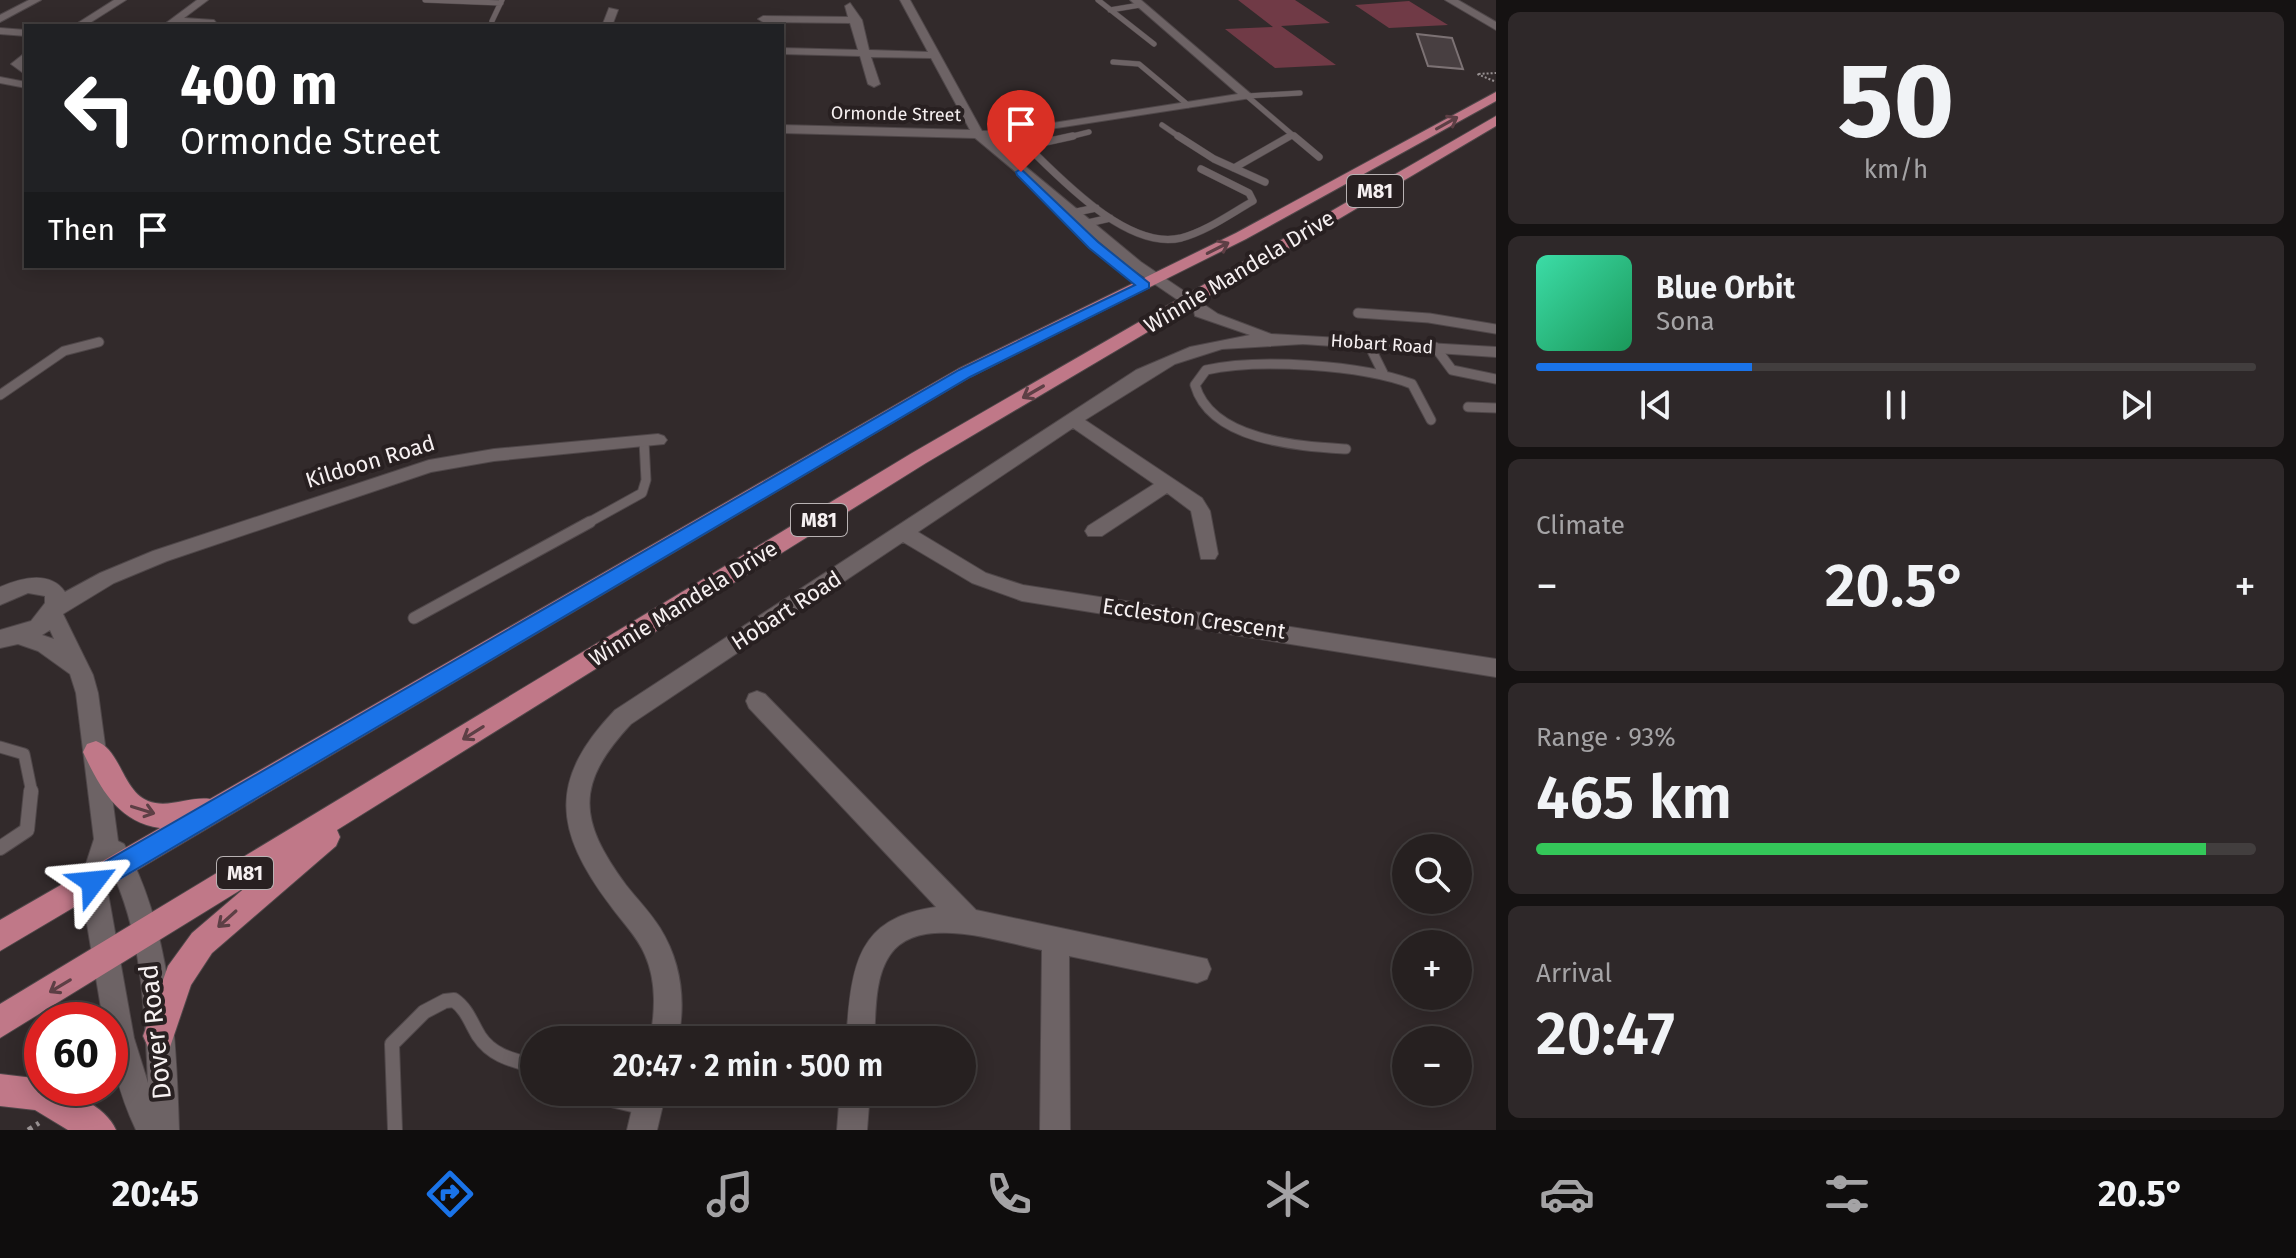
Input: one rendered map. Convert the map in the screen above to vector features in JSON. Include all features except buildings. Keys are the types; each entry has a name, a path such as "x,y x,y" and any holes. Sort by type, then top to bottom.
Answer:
{"main road":[{"name":"Winnie Mandela Drive","path":"0,936 964,373 1298,206 1496,96"},
{"name":"Winnie Mandela Drive","path":"0,1022 372,797 919,458 1496,120"},
{"path":"96,752 126,804 137,810 172,816 221,807"},
{"path":"159,1036 179,977 202,943 372,797"},
{"path":"0,1090 40,1094 99,1130"}],"street":[{"path":"1,18 36,0"},
{"path":"81,24 121,0"},
{"path":"172,24 203,0"},
{"path":"905,0 978,134 1150,282"},
{"path":"1450,0 1495,20"},
{"path":"1463,0 1495,20"},
{"path":"1138,2 1247,96"},
{"path":"850,6 857,20 874,84"},
{"path":"608,24 613,10"},
{"path":"704,24 763,20 857,20"},
{"path":"172,24 214,23"},
{"path":"0,31 24,33"},
{"path":"784,51 934,52"},
{"path":"24,57 16,64 24,70"},
{"path":"0,80 24,85"},
{"name":"Ormonde Street","path":"784,129 1002,135 1247,96"},
{"name":"Hobart Road","path":"1150,282 1211,315 1268,337"},
{"name":"Hobart Road","path":"666,1026 670,1003 661,962 652,941 586,847 574,809 584,766 599,739 623,717 1142,374 1181,353 1221,343 1268,337 1496,352"},
{"path":"1073,420 1199,507 1208,554"},
{"name":"Kildoon Road","path":"9,638 38,627 52,603 107,578 194,544 429,466 483,456 651,440"},
{"path":"1095,531 1168,484"},
{"name":"Eccleston Crescent","path":"904,533 979,578 1022,593 1317,636 1495,671"},
{"path":"0,597 10,587 52,603 82,675 96,752 106,839 93,882"},
{"path":"9,638 53,649 82,675"},
{"path":"757,701 969,922"},
{"path":"106,839 124,864"},
{"name":"Dover Road","path":"124,864 144,935 159,1036 164,1130"},
{"name":"Dover Road","path":"93,882 122,1049 138,1101 152,1130"},
{"path":"861,1026 864,982 871,956 902,926 937,917 1197,969"},
{"path":"1055,940 1055,1130"},
{"path":"852,1130 854,1106"}],"lane":[{"path":"425,0 501,1 492,21"},
{"path":"1098,0 1154,44"},
{"path":"1110,10 1138,2"},
{"path":"1113,62 1139,64 1188,105"},
{"path":"1278,95 1285,85"},
{"path":"1247,96 1300,93"},
{"path":"1247,96 1319,157"},
{"path":"1162,125 1234,168 1265,182"},
{"path":"1089,132 1027,146 1096,208 1110,218 1148,235 1170,240 1191,233 1253,201 1254,197 1249,193 1201,169"},
{"path":"1234,168 1291,135"},
{"path":"1074,219 1096,208"},
{"path":"1074,219 1110,218"},
{"path":"1358,313 1429,318 1496,329"},
{"path":"0,395 64,351 99,342"},
{"path":"1368,343 1383,373"},
{"path":"1435,347 1442,363 1450,370 1496,379"},
{"path":"1346,449 1256,439 1217,414 1197,393 1195,385 1206,370 1236,363 1383,373 1412,384 1431,420"},
{"path":"1468,407 1496,408"},
{"path":"414,618 642,493 651,440"},
{"path":"0,747 24,754 30,763 27,830 0,848"},
{"path":"395,1130 392,1044 400,1032 440,1001 451,999 460,1002 485,1045 501,1057 520,1062"}],"path":[{"path":"1496,73 1477,74 1496,81"},
{"path":"28,1130 36,1126"}],"shaded area":[{"path":"1238,0 1295,0 1330,23 1281,26 1336,65 1275,68 1225,29 1273,27"},
{"path":"1409,1 1448,25 1389,28 1355,5"}],"route":[{"path":"93,882 964,373 1144,285 1094,245 1021,172"}]}
